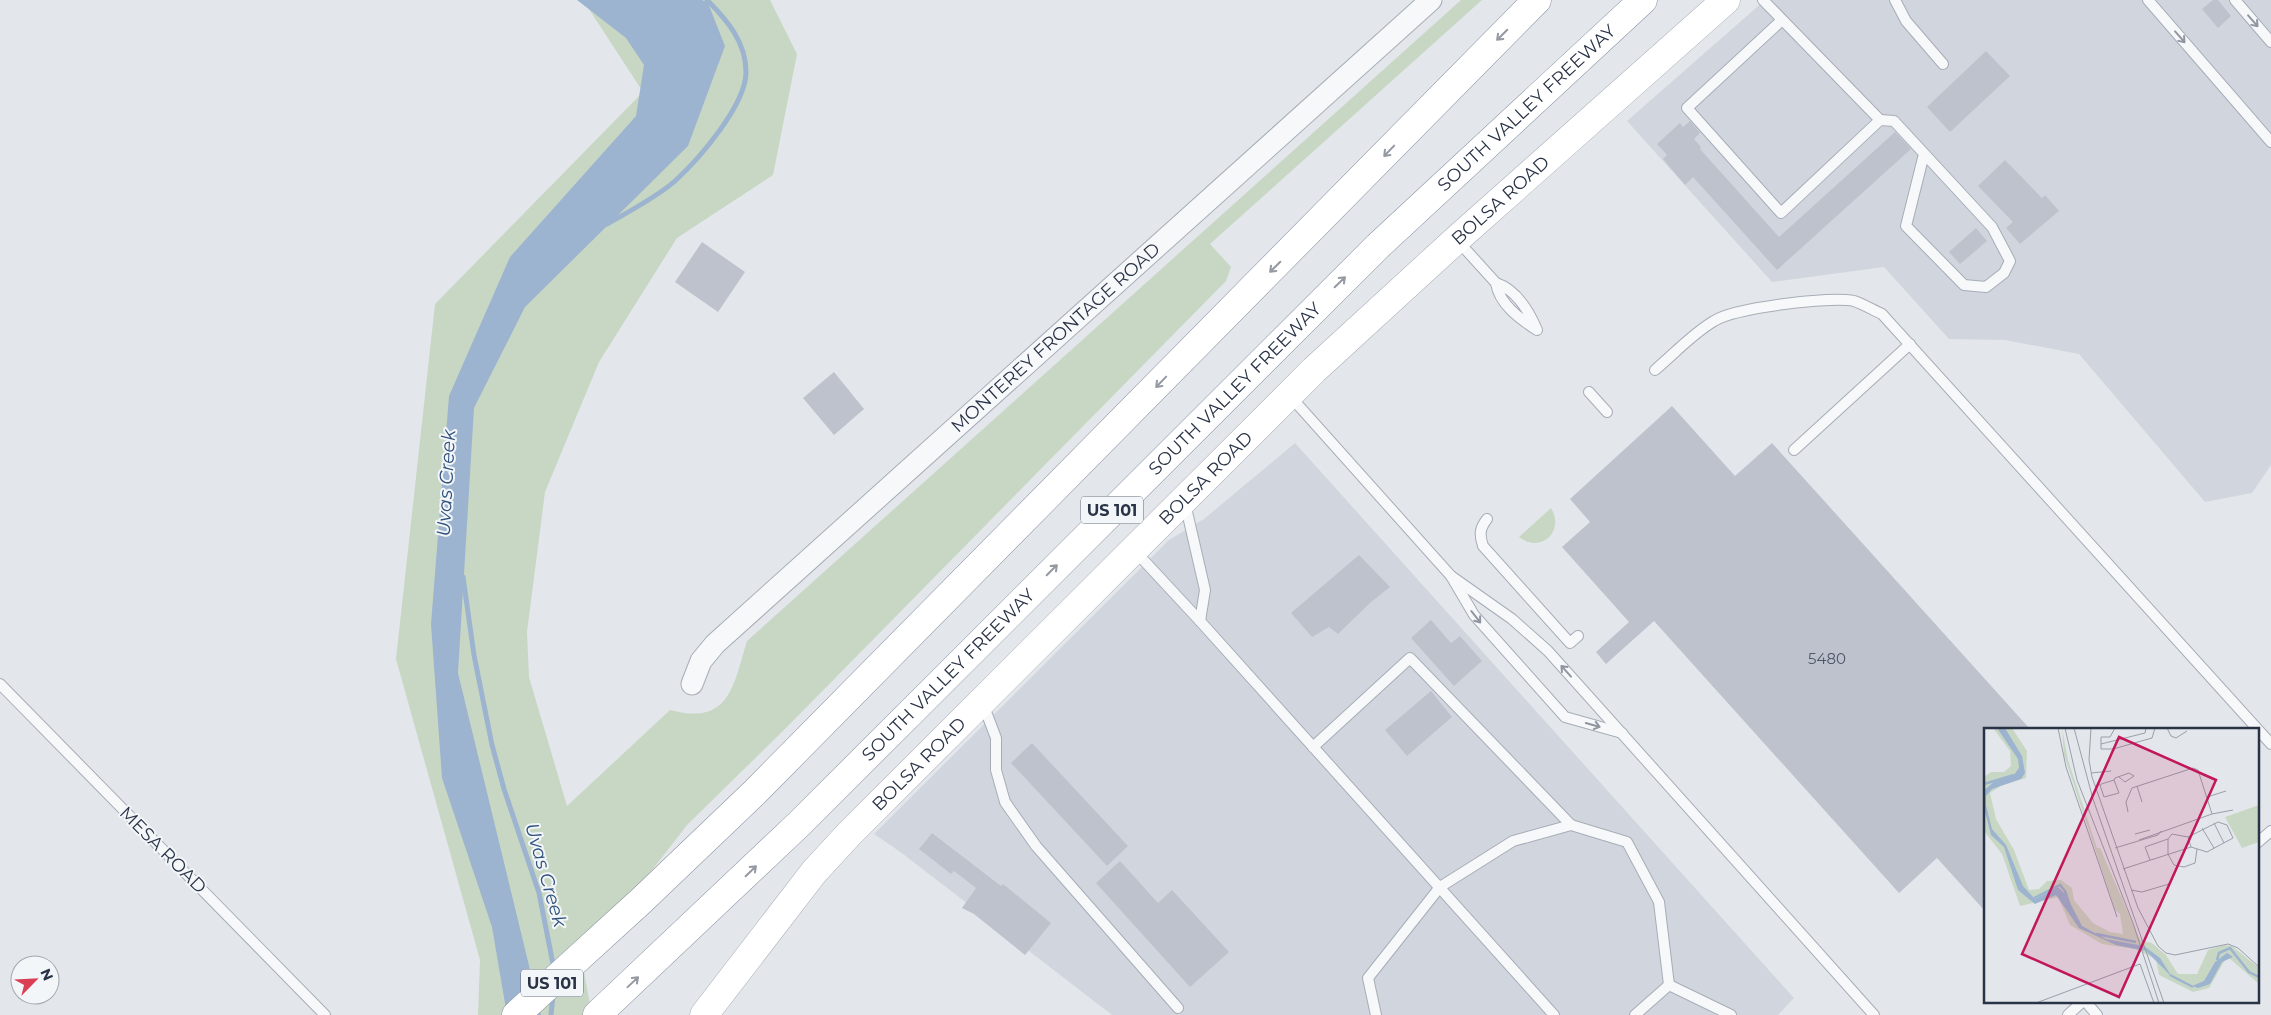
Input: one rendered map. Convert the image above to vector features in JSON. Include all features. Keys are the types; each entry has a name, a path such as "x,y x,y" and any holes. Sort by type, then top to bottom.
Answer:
{"main road":[{"name":"US 101","path":"516,1015 700,846 804,743 1537,0"},
{"name":"SOUTH VALLEY FREEWAY","path":"597,1015 800,822 1364,260 1482,147 1642,0"},
{"name":"BOLSA ROAD","path":"704,1015 814,872 982,701 1289,395 1456,239 1726,0"}],"street":[{"name":"MONTEREY FRONTAGE ROAD","path":"692,684 701,661 715,644 1431,0"}],"lane":[{"path":"1763,0 1880,120 1894,121 1992,228 2005,248 2010,261 2004,273 1986,287 1964,285 1906,226 1924,154"},
{"path":"1895,0 1906,21 1943,64"},
{"path":"2148,0 2271,142"},
{"path":"2235,0 2271,42"},
{"path":"1782,20 1688,108 1781,213 1880,120"},
{"path":"1456,239 1496,283 1507,287 1528,311 1537,330 1520,319 1498,295 1496,283"},
{"path":"1655,370 1715,320 1731,313 1824,300 1854,301 1882,314 2257,728"},
{"path":"1794,450 1910,344"},
{"path":"1589,392 1607,412"},
{"path":"1289,395 1451,576 1474,615 1565,717 1622,734"},
{"path":"1184,500 1206,590 1200,621"},
{"path":"1487,519 1481,527 1480,536 1483,546 1570,643 1578,636"},
{"path":"1134,550 1554,1015"},
{"path":"1451,576 1512,619 1548,651 1874,1015"},
{"path":"1313,747 1410,658 1571,825 1628,842 1659,902 1668,985"},
{"name":"MESA ROAD","path":"0,684 325,1015"},
{"path":"982,701 996,738 996,770 1005,802 1036,846 1178,1008"},
{"path":"2258,730 2271,744"},
{"path":"1376,1015 1368,978 1440,887 1514,841 1571,825"},
{"path":"2258,842 2271,831"},
{"path":"1635,1015 1668,985"},
{"path":"1668,985 1731,1015"},
{"path":"2068,1015 2083,1002"},
{"path":"2085,1002 2097,1015"}],"shaded area":[{"path":"1765,0 2271,0 2271,465 2252,493 2205,502 2079,354 2005,340 1949,339 1884,267 1772,282 1627,121"},
{"path":"1295,443 1794,998 1778,1015 1112,1015 899,851 874,834 1169,540 1204,519"}],"green space":[{"path":"583,0 770,0 797,54 773,175 677,238 599,362 545,492 527,632 529,677 567,806 670,710 690,713 705,712 717,707 726,698 732,687 747,641 1461,0 1482,0 1210,244 1231,267 1226,281 785,729 687,825 649,874 596,927 584,972 592,1015 478,1015 480,960 396,659 435,304 643,92"},
{"path":"1551,508 1555,517 1555,525 1549,538 1535,543 1527,542 1519,537"}],"water":[{"path":"577,0 702,0 708,3 725,46 688,146 525,307 474,408 458,673 541,1015 507,1015 492,927 442,778 431,624 449,396 510,257 636,116 644,65 626,38"}],"building":[{"path":"2213,0 2218,0 2231,16 2218,28 2202,9"},
{"path":"1986,51 2010,76 1950,132 1927,107"},
{"path":"1690,121 1700,133 1694,139 1701,147 1700,149 1779,237 1895,132 1911,149 1777,270 1693,177 1685,185 1663,159 1667,155 1657,144 1680,123 1683,127"},
{"path":"2005,160 2042,198 2045,195 2059,211 2020,244 2006,228 2013,222 1978,186"},
{"path":"1976,228 1987,241 1960,264 1949,252"},
{"path":"702,242 745,272 718,312 675,282"},
{"path":"834,372 864,409 834,435 803,398"},
{"path":"1672,406 1735,476 1772,443 2029,728 1984,728 1984,910 1937,858 1899,893 1654,621 1606,664 1596,652 1629,622 1562,547 1590,522 1570,499"},
{"path":"1359,555 1390,587 1371,602 1338,634 1329,627 1312,637 1291,613"},
{"path":"1431,620 1451,643 1460,636 1482,661 1454,686 1411,638"},
{"path":"1431,691 1452,717 1407,756 1385,730"},
{"path":"1032,743 1128,846 1107,866 1011,763"},
{"path":"932,833 1001,886 1003,884 1051,923 1025,955 974,914 962,908 976,888 954,871 951,874 919,849"},
{"path":"1120,861 1158,903 1172,890 1229,952 1190,987 1096,883"}],"waterway":[{"name":"Uvas Creek","path":"607,224 651,198 675,181 720,131 738,100 744,85 746,72 743,51 734,32 722,15 707,0"},
{"name":"Uvas Creek","path":"463,577 474,655 492,745 504,789 539,893 554,969"},
{"path":"551,1015 553,995"}]}
